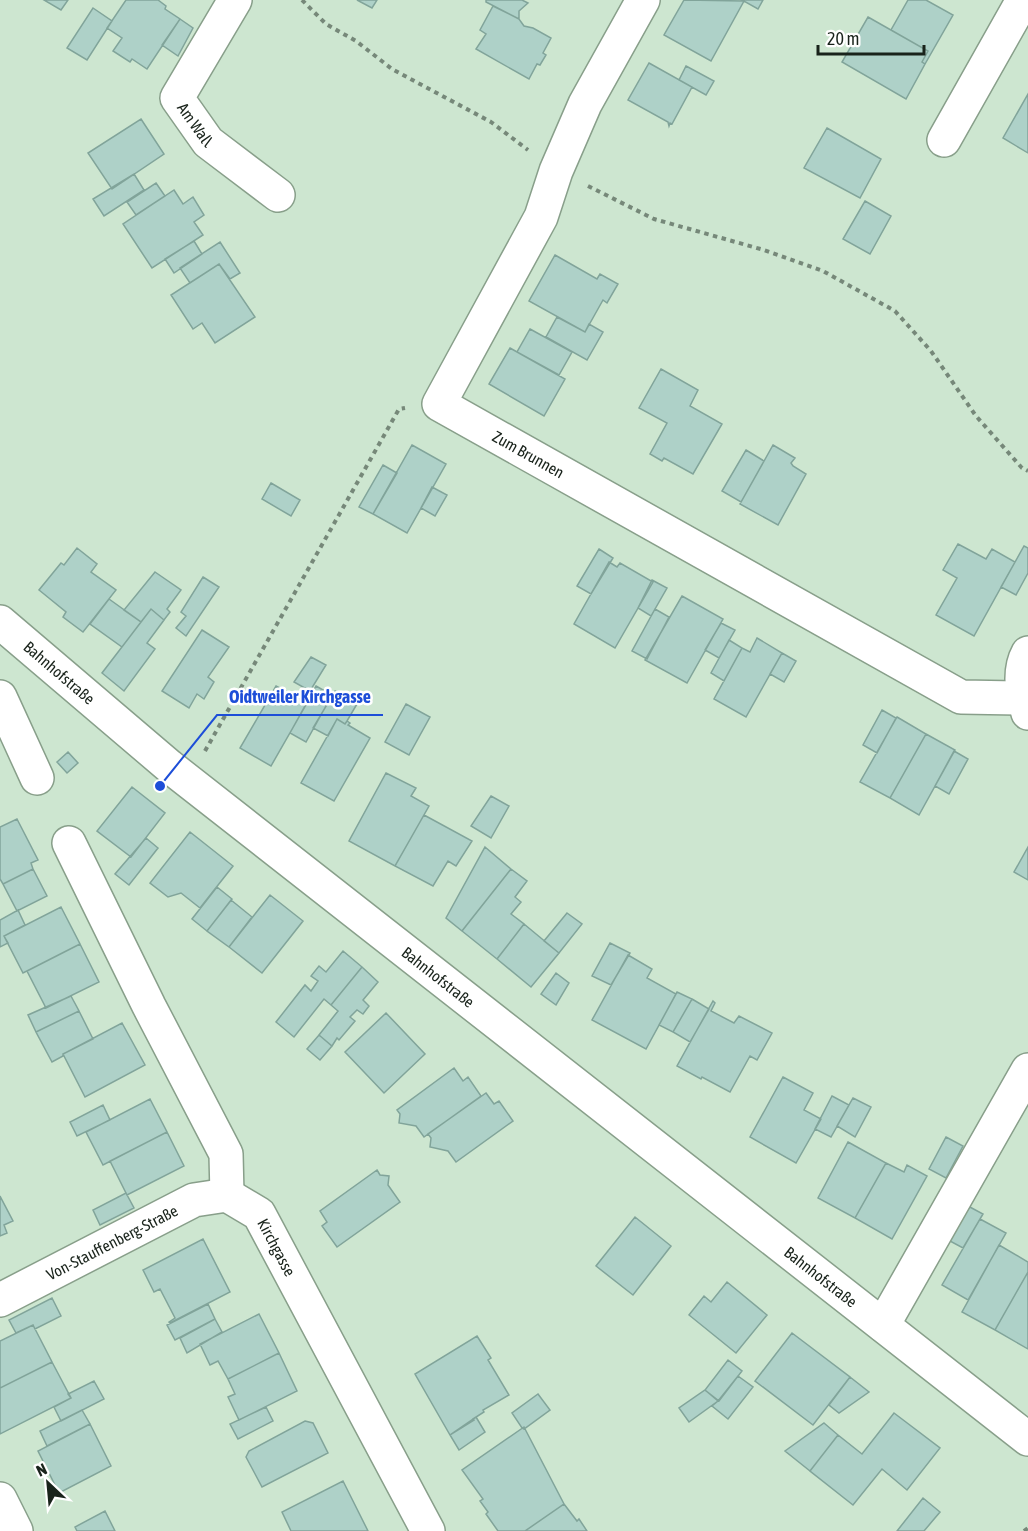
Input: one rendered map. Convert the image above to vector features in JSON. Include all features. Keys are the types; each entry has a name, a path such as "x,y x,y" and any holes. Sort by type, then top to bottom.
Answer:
{"street":[{"path":"439,404 541,217 556,171 585,104 643,0"},
{"path":"944,140 1023,0"},
{"name":"Am Wall","path":"230,2 177,98 208,142 278,195"},
{"name":"Zum Brunnen","path":"439,404 961,697 1026,705"},
{"name":"Bahnhofstraße","path":"0,622 188,781 1028,1439"},
{"path":"1026,705 1022,664 1028,653"},
{"path":"0,697 37,778"},
{"path":"69,843 149,1006 226,1154 227,1195"},
{"path":"883,1325 1028,1070"},
{"name":"Von-Stauffenberg-Straße","path":"0,1300 194,1200 227,1195"},
{"name":"Kirchgasse","path":"227,1195 259,1214 428,1531"},
{"path":"0,1499 16,1531"}],"path":[{"path":"302,0 326,24 356,41 392,69 491,122 556,171 654,219 764,250 823,272 895,311 931,351 976,416 1022,468 1028,471"},
{"path":"188,781 399,409 439,404"},
{"path":"1024,1531 1028,1528"}],"building":[{"path":"44,0 68,0 61,10"},
{"path":"126,0 158,0 166,6 165,9 180,19 147,69 132,59 130,62 113,51 122,38 107,28"},
{"path":"357,0 377,0 372,8"},
{"path":"486,0 522,0 528,3 519,11 519,19"},
{"path":"684,0 744,1 711,61 664,35"},
{"path":"742,0 763,0 758,9"},
{"path":"908,0 926,0 953,15 925,64 922,62 928,51 891,30"},
{"path":"493,6 519,19 524,26 533,28 551,38 543,53 546,55 540,65 537,64 529,79 476,49 486,34 480,30"},
{"path":"93,8 112,21 87,60 67,48"},
{"path":"868,17 928,51 922,62 925,64 906,99 842,62"},
{"path":"180,19 193,28 178,56 162,45"},
{"path":"649,63 692,87 669,126 668,122 628,100"},
{"path":"686,66 714,81 706,95 679,80"},
{"path":"1028,94 1028,153 1003,138"},
{"path":"141,119 164,154 112,189 88,153"},
{"path":"827,128 881,159 860,198 804,168"},
{"path":"134,174 144,190 104,216 93,199"},
{"path":"156,183 165,196 136,215 127,202"},
{"path":"174,190 183,204 193,197 204,215 194,222 203,235 152,268 123,224"},
{"path":"865,201 891,216 870,254 843,239"},
{"path":"194,241 202,254 174,273 165,259"},
{"path":"220,242 240,273 230,279 219,264 190,283 180,268"},
{"path":"555,255 597,279 600,274 618,284 607,303 603,300 585,332 529,301"},
{"path":"219,264 255,317 215,343 202,323 193,329 171,295"},
{"path":"557,317 585,332 589,324 603,332 587,360 546,337"},
{"path":"530,329 572,352 559,375 517,352"},
{"path":"510,348 565,379 544,416 489,384"},
{"path":"661,369 698,390 690,406 722,424 693,474 664,458 662,461 650,454 667,423 639,408"},
{"path":"412,445 446,464 407,533 373,514"},
{"path":"773,445 795,458 791,463 793,466 806,474 778,525 740,504"},
{"path":"746,450 764,461 741,502 722,491"},
{"path":"383,465 397,473 373,514 359,507"},
{"path":"271,483 300,500 291,516 262,499"},
{"path":"432,487 447,495 435,516 421,508"},
{"path":"958,544 986,559 992,549 1015,562 974,636 936,615 957,578 943,570"},
{"path":"1024,546 1028,548 1028,573 1016,595 1001,587"},
{"path":"77,548 97,564 91,572 116,590 83,632 63,617 66,612 39,590 61,563 64,565"},
{"path":"599,549 613,558 591,594 577,586"},
{"path":"609,562 617,567 620,563 653,582 615,648 574,624"},
{"path":"155,572 181,590 167,609 170,612 164,620 151,609 141,622 124,610"},
{"path":"203,577 219,587 186,636 176,628 186,616 181,612"},
{"path":"652,580 667,588 651,616 638,608"},
{"path":"682,596 723,619 687,683 645,660"},
{"path":"109,599 141,622 122,647 90,624"},
{"path":"151,609 164,620 147,643 155,649 124,691 102,673"},
{"path":"655,609 669,617 647,659 632,651"},
{"path":"721,623 735,630 719,658 705,650"},
{"path":"202,630 229,647 208,677 214,682 204,699 197,694 189,708 162,691"},
{"path":"757,638 782,653 746,717 714,699 742,648 750,652"},
{"path":"729,640 742,648 724,681 711,673"},
{"path":"782,653 796,661 784,682 770,674"},
{"path":"311,657 326,665 310,691 294,682"},
{"path":"276,686 307,703 271,766 240,748"},
{"path":"316,686 332,695 306,742 290,733"},
{"path":"335,691 357,704 345,724 337,719 328,736 313,728"},
{"path":"406,704 430,717 409,755 385,742"},
{"path":"882,710 896,718 877,753 863,745"},
{"path":"897,717 926,734 890,798 860,782"},
{"path":"337,719 345,724 347,721 350,723 348,725 370,738 334,801 301,783"},
{"path":"926,734 955,750 919,815 890,798"},
{"path":"954,751 968,759 949,794 935,786"},
{"path":"68,752 78,763 67,773 57,762"},
{"path":"386,773 416,788 411,796 429,806 395,866 349,841"},
{"path":"132,787 165,813 131,857 97,831"},
{"path":"491,796 509,806 491,838 471,826"},
{"path":"424,815 472,841 456,866 448,861 433,886 395,866"},
{"path":"17,819 38,860 31,863 33,869 3,884 0,879 0,827"},
{"path":"190,832 233,866 200,908 181,893 168,897 150,883"},
{"path":"146,838 158,848 129,885 115,874"},
{"path":"485,847 511,869 462,931 446,918"},
{"path":"1028,847 1028,880 1014,872"},
{"path":"33,869 47,896 17,911 3,884"},
{"path":"511,869 527,881 515,897 521,902 511,914 524,924 497,959 462,931"},
{"path":"217,887 232,899 207,931 192,919"},
{"path":"270,895 303,921 262,973 229,947"},
{"path":"231,900 252,917 229,947 207,931"},
{"path":"61,907 80,944 23,973 4,936"},
{"path":"18,910 25,925 4,936 8,943 0,947 0,920"},
{"path":"567,913 582,924 559,953 544,941"},
{"path":"524,924 559,953 531,987 497,959"},
{"path":"610,943 630,953 611,985 592,976"},
{"path":"80,944 99,982 46,1008 27,971"},
{"path":"343,951 362,967 331,1005 324,999 294,1037 276,1022 305,985 311,991 318,981 311,976 319,966 326,972"},
{"path":"628,955 652,969 647,978 676,994 646,1049 592,1020"},
{"path":"362,967 378,982 363,1000 369,1006 363,1014 357,1010 350,1017 355,1021 332,1046 319,1035 338,1011 331,1005"},
{"path":"556,973 569,983 556,1005 541,994"},
{"path":"677,992 692,999 673,1032 659,1025"},
{"path":"71,996 79,1011 36,1032 28,1015"},
{"path":"692,999 709,1009 690,1042 673,1032"},
{"path":"713,1001 715,1003 711,1011 734,1023 739,1016 772,1033 757,1060 750,1056 730,1092 677,1066"},
{"path":"79,1011 93,1039 52,1062 36,1032"},
{"path":"386,1013 425,1054 384,1093 345,1052"},
{"path":"122,1023 145,1065 85,1097 63,1054"},
{"path":"319,1035 332,1046 320,1060 307,1049"},
{"path":"454,1068 463,1081 468,1077 481,1096 424,1137 416,1126 399,1123 400,1114 397,1110"},
{"path":"783,1077 813,1093 804,1110 821,1119 796,1163 750,1137"},
{"path":"486,1093 494,1104 499,1101 513,1121 456,1162 448,1151 430,1147 431,1138 428,1134"},
{"path":"832,1096 849,1105 831,1137 815,1129"},
{"path":"853,1098 871,1107 855,1137 837,1126"},
{"path":"150,1099 167,1132 103,1165 86,1132"},
{"path":"103,1105 110,1120 77,1136 70,1122"},
{"path":"167,1132 184,1166 127,1195 110,1161"},
{"path":"946,1137 963,1146 946,1178 929,1169"},
{"path":"848,1142 886,1163 855,1218 818,1198"},
{"path":"886,1163 904,1172 907,1165 927,1176 892,1239 855,1218"},
{"path":"377,1170 380,1175 389,1176 388,1185 400,1202 337,1247 322,1226 327,1222 320,1211"},
{"path":"126,1193 134,1208 100,1225 93,1210"},
{"path":"0,1196 13,1221 4,1225 7,1233 0,1236"},
{"path":"968,1206 983,1214 963,1248 948,1240"},
{"path":"635,1217 671,1246 633,1295 596,1266"},
{"path":"980,1219 1006,1233 968,1300 942,1285"},
{"path":"203,1239 230,1292 170,1323 175,1318 160,1289 154,1292 143,1270"},
{"path":"999,1245 1028,1262 1028,1272 995,1330 962,1312"},
{"path":"1028,1272 1028,1349 995,1330"},
{"path":"727,1282 767,1315 736,1353 689,1315 704,1296 711,1302"},
{"path":"52,1298 61,1316 35,1329 33,1325 16,1333 9,1320"},
{"path":"208,1304 215,1319 175,1340 167,1325"},
{"path":"259,1314 279,1353 228,1379 218,1361 210,1365 200,1344"},
{"path":"215,1319 222,1332 187,1353 180,1338"},
{"path":"33,1325 52,1362 0,1388 0,1341"},
{"path":"792,1333 850,1377 813,1425 755,1381"},
{"path":"477,1336 491,1358 488,1360 509,1395 483,1410 484,1412 474,1420 450,1435 415,1374"},
{"path":"279,1353 297,1391 239,1420 228,1397 235,1394 228,1379"},
{"path":"728,1360 742,1371 719,1401 705,1390"},
{"path":"52,1362 71,1398 0,1434 0,1388"},
{"path":"738,1376 753,1387 728,1419 712,1406"},
{"path":"850,1377 869,1392 839,1413 829,1405"},
{"path":"94,1381 104,1399 61,1421 54,1407 71,1398 68,1394"},
{"path":"705,1390 718,1401 689,1422 679,1408"},
{"path":"538,1394 550,1410 524,1429 512,1413"},
{"path":"266,1407 273,1421 238,1439 230,1424"},
{"path":"82,1410 90,1424 47,1446 40,1431"},
{"path":"894,1413 940,1448 907,1490 882,1469 853,1505 810,1471 838,1435 862,1454"},
{"path":"476,1417 485,1432 459,1450 450,1435"},
{"path":"305,1421 313,1423 328,1453 262,1487 246,1457 249,1451"},
{"path":"824,1423 838,1435 810,1471 785,1451"},
{"path":"90,1424 111,1466 59,1493 38,1451"},
{"path":"524,1427 564,1504 525,1531 498,1531 486,1514 488,1512 480,1501 483,1499 462,1470"},
{"path":"343,1481 368,1531 291,1531 282,1512"},
{"path":"923,1498 940,1512 924,1531 897,1531"},
{"path":"564,1504 587,1531 525,1531"},
{"path":"105,1511 115,1531 77,1531 75,1527"}],"place":[{"name":"Oidtweiler Kirchgasse","path":"160,786"}]}
